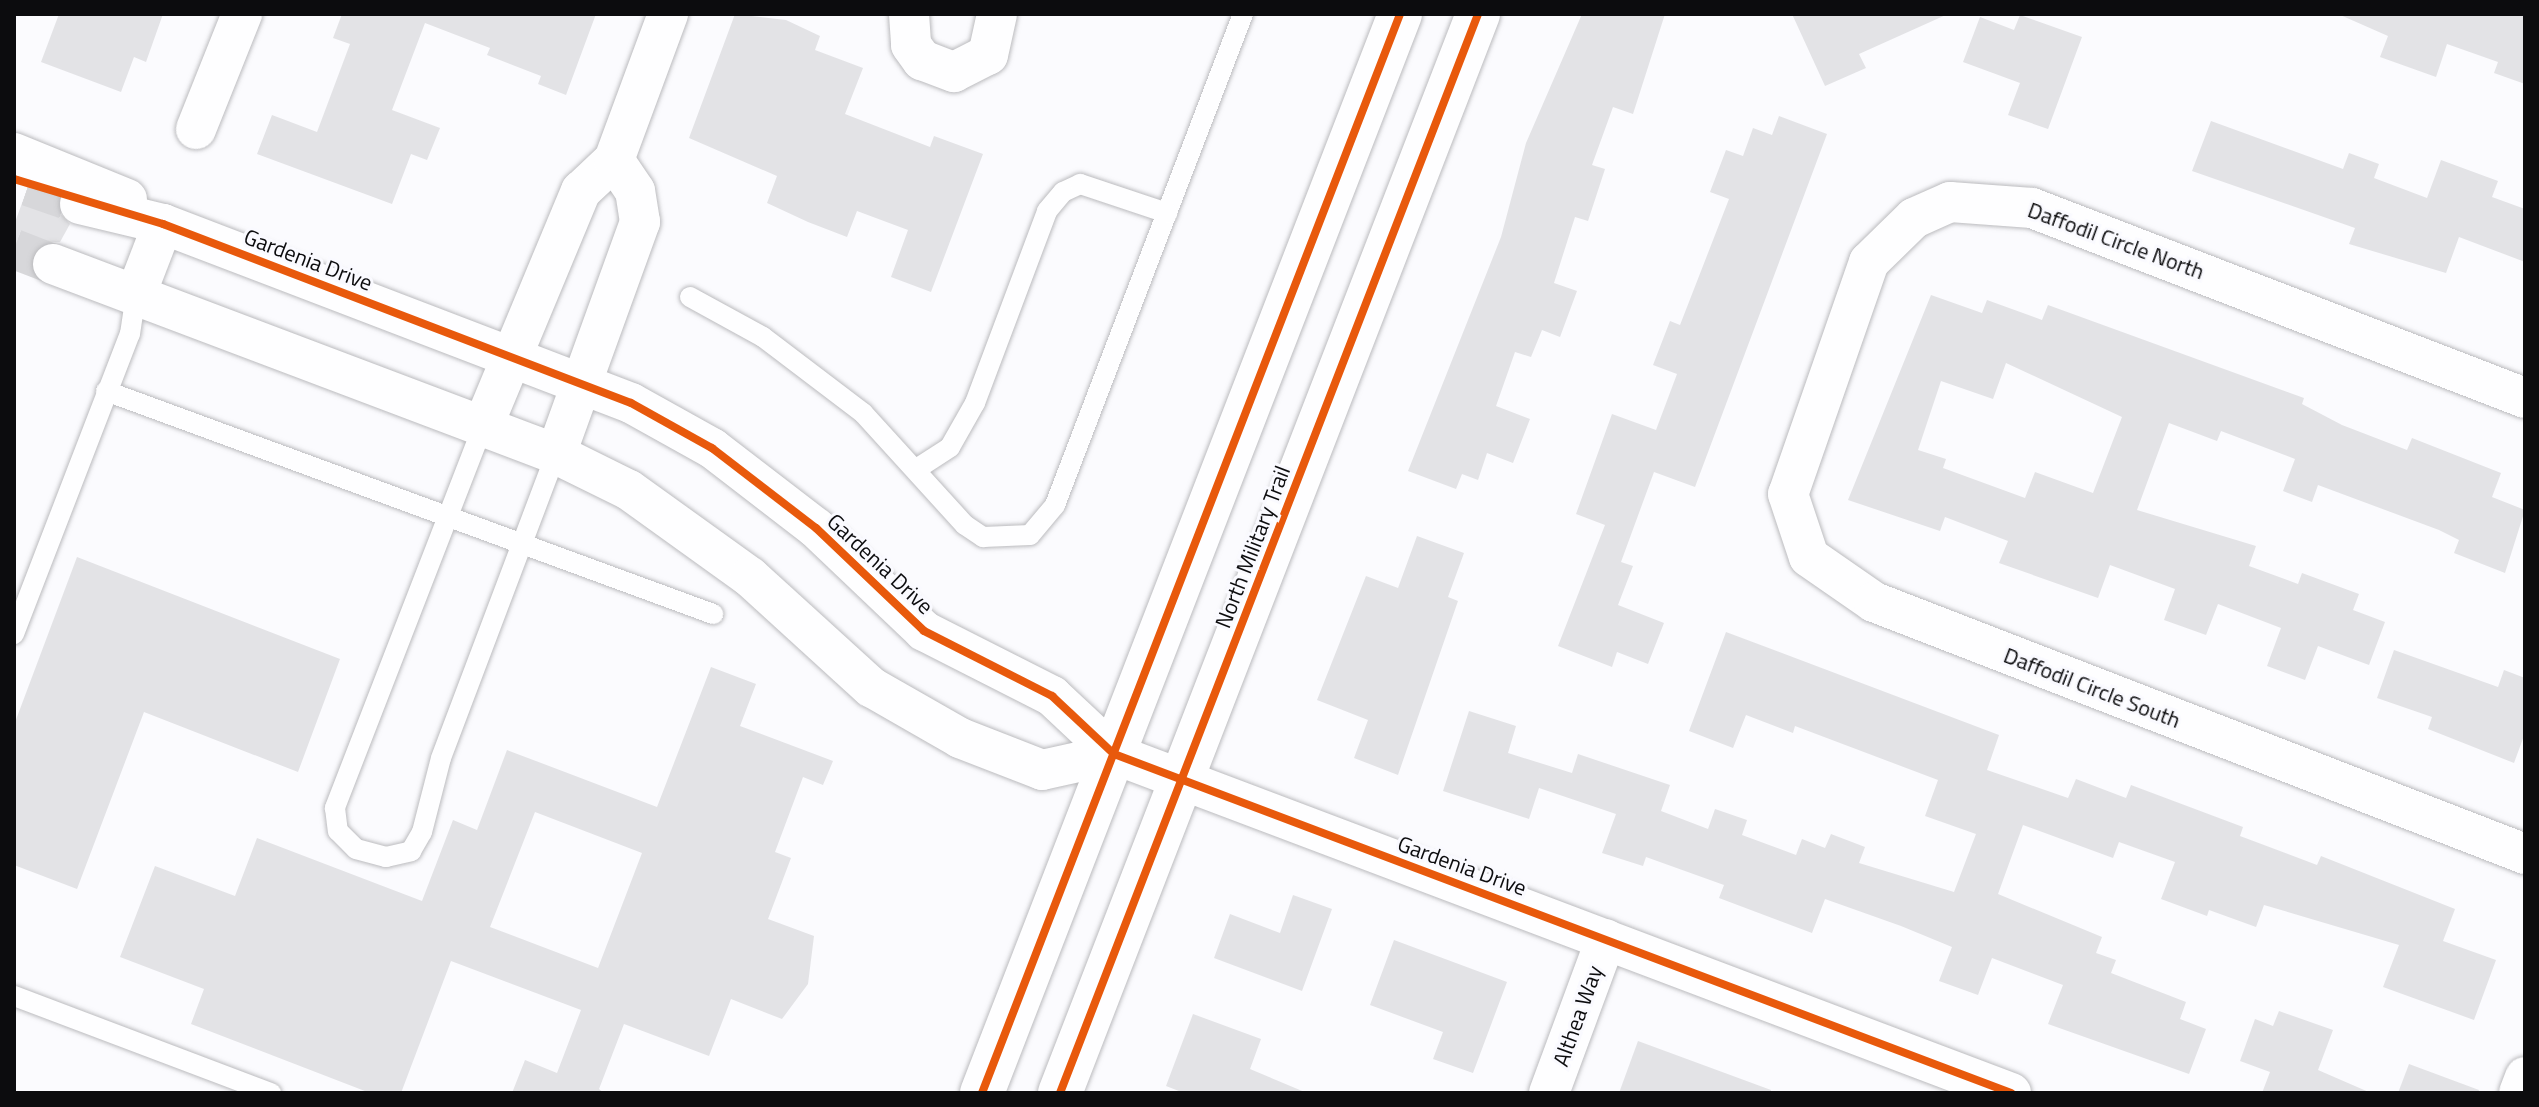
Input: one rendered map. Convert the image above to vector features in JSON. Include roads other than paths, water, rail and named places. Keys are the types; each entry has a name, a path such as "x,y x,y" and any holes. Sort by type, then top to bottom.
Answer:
{"main road":[{"path":"982,1093 1400,14"},
{"name":"North Military Trail","path":"1060,1093 1478,14"}],"street":[{"path":"196,129 242,14"},
{"path":"483,426 516,359 581,191 614,160 668,14"},
{"path":"909,14 911,45 922,60 954,72 988,55 997,14"},
{"path":"556,454 640,222 635,191 614,160"},
{"name":"Gardenia Drive","path":"19,173 114,191 163,224"},
{"name":"Daffodil Circle North","path":"1814,415 1869,262 1914,218 1950,202 1985,200 2032,208 2525,398"},
{"name":"Gardenia Drive","path":"80,204 163,224 581,384 712,448 816,528 924,631 1052,696 1114,754 2011,1093"},
{"path":"136,294 163,224"},
{"path":"53,264 556,454 629,490 750,577 871,687 960,738 1042,770 1114,754"},
{"name":"Daffodil Circle South","path":"1814,415 1788,494 1809,557 1846,589 2525,854"},
{"name":"Althea Way","path":"1549,1093 1606,939"},
{"path":"2519,1093 2525,1077"}],"lane":[{"path":"690,297 763,337 863,413 983,537 1030,535 1045,525 1243,14"},
{"path":"918,468 950,447 975,403 1047,211 1063,192 1080,184 1167,213"},
{"path":"14,634 130,334 136,294"},
{"path":"106,391 713,614"},
{"path":"483,426 335,808 338,831 356,849 386,857 411,851 422,832 441,758 556,454"},
{"path":"14,996 271,1093"}],"tunnel":[{"path":"28,186 80,204"},
{"path":"14,249 53,264"}]}
